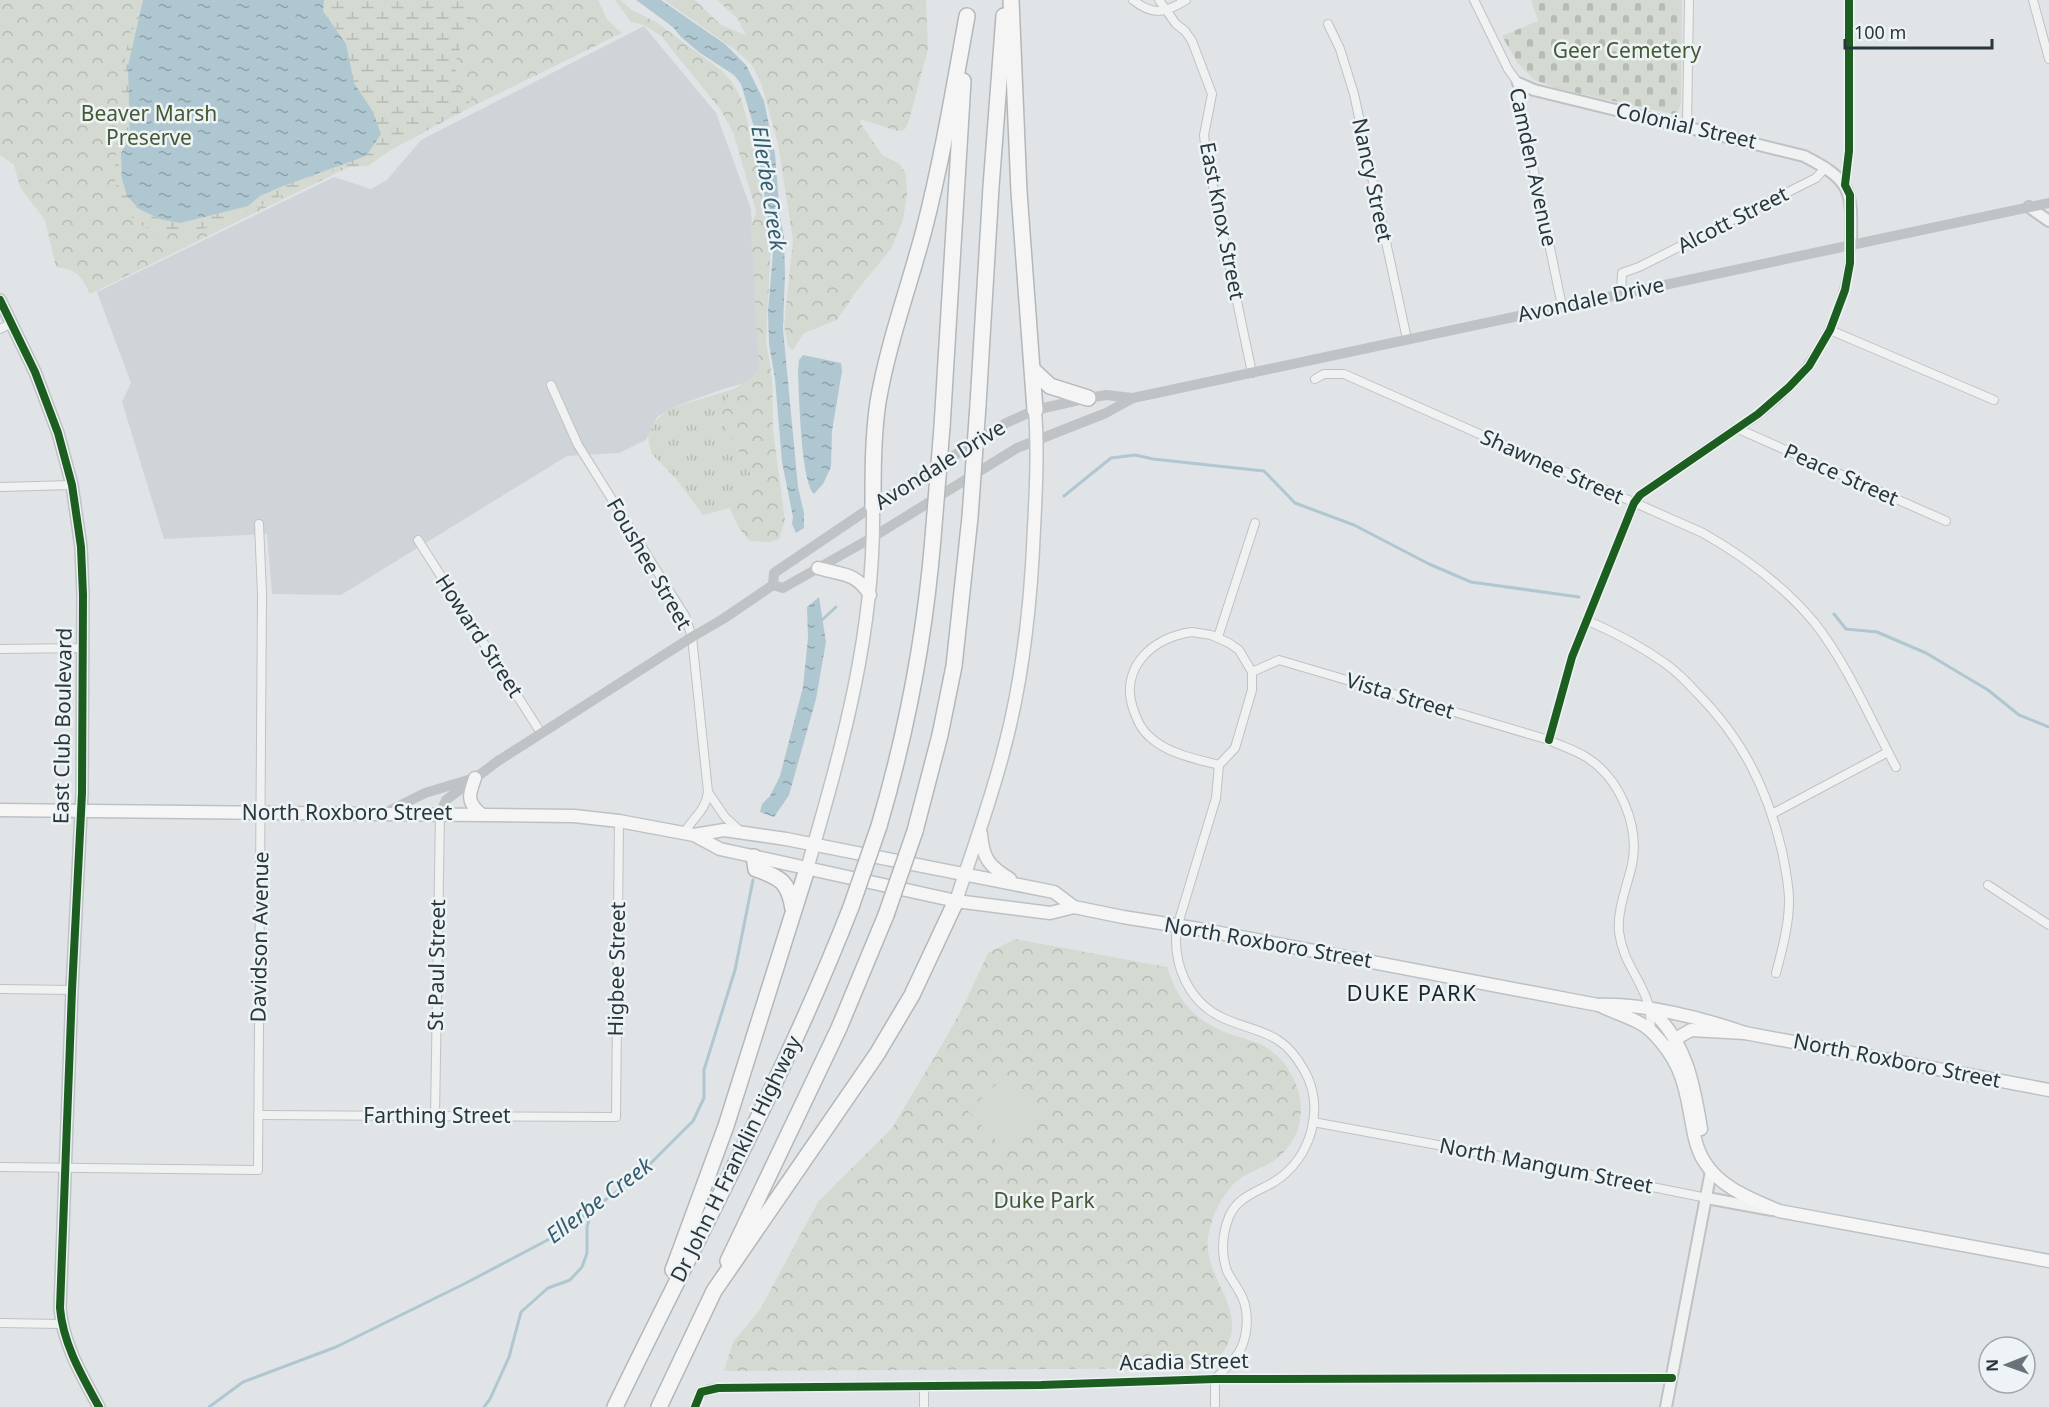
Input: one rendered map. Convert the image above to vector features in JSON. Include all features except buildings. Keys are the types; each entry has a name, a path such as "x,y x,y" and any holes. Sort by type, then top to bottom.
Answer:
{"highway":[{"path":"873,506 874,446 878,402 938,173 968,0"},
{"name":"Dr John H Franklin Highway","path":"714,1291 839,1028 886,915 915,831 940,735 954,666 970,517 1005,0"},
{"path":"1011,0 1019,192 1035,410"},
{"name":"Dr John H Franklin Highway","path":"615,1407 724,1190 804,1019 851,907 879,826 903,741 925,619 933,538 954,244 967,16"},
{"path":"1033,370 1050,386 1088,398"},
{"path":"753,857 756,869 784,882 789,891 793,910"},
{"path":"647,1340 726,1126 807,868"},
{"path":"659,1407 714,1291 877,1054 912,995 956,901"}],"main road":[{"name":"Avondale Drive","path":"773,585 783,588 873,537 1017,448 1106,413 1133,398 2049,203"},
{"name":"Avondale Drive","path":"773,585 774,573 873,506 1006,423 1035,410 1106,394 1133,398"},
{"path":"956,901 1003,752 1027,632 1032,579 1037,440 1035,410"},
{"path":"807,868 853,704 870,595 873,506"},
{"path":"818,568 853,576 870,595"},
{"name":"Avondale Drive","path":"440,814 446,800 475,778 541,733 773,585"},
{"name":"Avondale Drive","path":"383,814 425,793 475,778"},
{"path":"475,778 470,793 472,807 481,814"},
{"name":"North Roxboro Street","path":"0,810 481,814 563,816 619,821 689,834 720,849 753,857 956,901 1050,913 1074,907 1598,1005 1615,1004 1650,1009 1714,1022 1744,1033"},
{"path":"980,827 982,845 988,862 994,869 1016,883"},
{"name":"North Roxboro Street","path":"689,834 724,830 1016,883 1054,892 1074,907"},
{"path":"1598,1005 1651,1030 1672,1045"},
{"path":"1650,1009 1663,1020 1672,1045 1689,1068 1711,1171"},
{"name":"North Roxboro Street","path":"1672,1045 1685,1032 1697,1029 1744,1033 2049,1090"},
{"name":"North Mangum Street","path":"1711,1171 1738,1192 1779,1211 2049,1262"}],"street":[{"path":"1132,0 1155,12 1167,11 1186,0"},
{"name":"East Knox Street","path":"1159,0 1192,41 1212,94 1204,135 1206,153 1252,373"},
{"name":"Camden Avenue","path":"1474,0 1508,69 1518,83 1520,104 1562,306"},
{"path":"1687,126 1689,0"},
{"path":"1549,740 1572,657 1634,503 1640,495 1758,414 1789,387 1809,366 1830,330 1845,290 1850,262 1850,195 1845,185 1849,151 1849,0"},
{"path":"2033,0 2049,59"},
{"name":"Nancy Street","path":"1328,24 1340,49 1354,94 1407,339"},
{"name":"Colonial Street","path":"1518,83 1534,90 1804,156 1826,167 1845,185"},
{"name":"Alcott Street","path":"1621,293 1622,273 1741,218 1816,178 1826,167"},
{"path":"2029,207 2049,221"},
{"name":"East Club Boulevard","path":"0,300 35,372 58,433 72,485 81,548 83,648 81,811 60,1282 62,1324 77,1366 99,1407"},
{"path":"0,329 12,323"},
{"path":"1830,330 1994,400"},
{"name":"Shawnee Street","path":"1316,380 1324,374 1344,374 1634,503 1720,543 1755,565 1795,601 1814,623 1842,665 1896,767"},
{"name":"Foushee Street","path":"551,385 578,445 685,616 692,637 708,792 725,817 742,833"},
{"name":"Peace Street","path":"1736,429 1946,521"},
{"path":"0,487 72,485"},
{"path":"1218,638 1255,523"},
{"name":"Davidson Avenue","path":"66,1168 258,1170 262,594 259,524"},
{"name":"Howard Street","path":"418,540 541,733"},
{"path":"1586,620 1620,635 1667,664 1712,707 1753,766 1772,814 1784,861 1789,897 1783,947 1776,973"},
{"path":"1215,1407 1215,1378 1233,1362 1240,1352 1247,1321 1243,1298 1227,1270 1223,1240 1227,1222 1236,1205 1245,1197 1276,1181 1293,1167 1310,1139 1314,1098 1304,1068 1286,1045 1267,1033 1217,1014 1203,1005 1193,994 1184,978 1178,960 1175,940 1177,927 1216,798 1219,765 1235,748 1252,690 1252,672 1239,650 1218,638 1201,633 1179,634 1151,648 1139,660 1133,674 1130,697 1139,724 1157,744 1179,754 1219,765"},
{"path":"0,649 83,648"},
{"name":"Vista Street","path":"1252,672 1279,660 1549,740 1587,758 1609,778 1631,820 1634,838 1633,860 1619,917 1619,929 1622,952 1646,996 1650,1009"},
{"path":"1772,814 1888,752"},
{"path":"689,834 692,819 705,806 708,792"},
{"name":"St Paul Street","path":"435,1116 440,814"},
{"name":"Higbee Street","path":"616,1117 619,821"},
{"path":"1988,885 2049,925"},
{"path":"0,989 72,990"},
{"path":"1650,1009 1651,1030"},
{"name":"Farthing Street","path":"258,1115 616,1117"},
{"name":"North Mangum Street","path":"1313,1122 1779,1211"},
{"path":"0,1167 66,1168"},
{"path":"1666,1407 1711,1171"},
{"path":"0,1323 62,1324"},
{"name":"Acadia Street","path":"700,1395 709,1389 718,1388 1041,1384 1215,1378 1672,1378"},
{"path":"924,1386 924,1407"}],"shaded area":[{"path":"644,26 716,113 751,209 761,379 726,388 674,407 657,417 646,440 619,453 567,456 341,595 272,594 267,534 164,539 122,402 131,383 97,292 334,177 371,189 387,180 421,140"}],"green space":[{"name":"Beaver Marsh Preserve","path":"0,0 598,0 607,19 622,33 90,294 78,274 56,267 45,220 20,187 14,165 0,155"},
{"name":"Beaver Marsh Preserve","path":"138,0 467,0 471,5 470,17 455,64 458,90 473,97 463,111 391,150 368,166 337,168 221,225 184,232 158,233 136,223 119,199 114,176 126,52"},
{"path":"615,0 620,0 632,10 656,22 721,70 732,82 741,98 758,161 763,206 771,244 766,340 772,377 773,430 785,520 779,539 770,542 749,541 739,528 730,508 754,480 726,428 712,417 734,389 759,370 751,228 756,211 733,132 720,109 661,36 644,25 631,22"},
{"path":"664,0 695,0 721,25 746,35 738,19 717,0 926,0 928,49 908,124 904,130 897,131 860,119 882,155 900,164 906,175 907,194 903,220 891,249 858,289 837,320 804,333 793,350 788,346 784,326 793,240 778,144 761,83 752,65 734,49"},
{"name":"Geer Cemetery","path":"1531,0 1682,0 1681,103 1677,115 1559,89 1534,80 1517,62 1502,36 1538,21"},
{"path":"734,389 713,417 726,428 754,480 730,508 703,515 677,480 651,453 648,436 656,420 671,408"},
{"name":"Duke Park","path":"1015,939 1167,967 1177,992 1191,1010 1208,1024 1220,1030 1267,1048 1289,1070 1296,1083 1301,1112 1293,1141 1278,1158 1242,1177 1231,1187 1218,1206 1210,1229 1208,1252 1232,1322 1230,1337 1223,1352 1207,1368 724,1371 733,1342 759,1311 818,1202 892,1128 947,1036 988,953"},
{"path":"1005,1076 1039,1114 1002,1147 968,1111"}],"water":[{"path":"143,0 324,0 323,11 346,44 354,83 373,112 381,134 366,156 283,186 260,196 248,206 180,223 160,219 139,209 127,196 122,179 121,153 130,138 128,66"},
{"path":"636,0 661,0 725,44 746,65 764,101 775,154 784,237 783,329 798,487 804,513 804,528 796,533 792,524 793,517 782,462 775,379 769,344 768,312 773,252 754,127 741,84 734,75 700,53 673,27"},
{"path":"803,355 841,363 842,371 832,431 831,467 823,484 814,494 806,473 801,437 798,372 799,360"},
{"path":"819,597 826,642 816,699 789,795 774,817 760,812 762,804 770,796 780,776 803,687 808,638 807,607"}],"waterway":[{"path":"1064,496 1111,458 1135,455 1264,471 1295,503 1354,525 1429,564 1471,582 1579,597"},
{"path":"822,620 836,607"},
{"path":"1834,614 1846,629 1877,632 1926,653 1988,690 2019,715 2049,727"},
{"name":"Ellerbe Creek","path":"209,1407 243,1382 336,1347 557,1235 638,1176 693,1121 704,1098 704,1070 735,970 753,880"},
{"path":"484,1407 509,1357 521,1312 548,1288 570,1280 582,1267 587,1253 587,1227 591,1213"}],"cycle path":[{"path":"1549,740 1572,657 1634,503 1640,495 1758,414 1789,387 1809,366 1830,330 1845,290 1850,263 1850,195 1845,185 1849,151 1849,0"},
{"path":"0,300 35,372 58,433 72,485 81,547 83,595 82,793 60,1308 69,1347 99,1407"},
{"path":"695,1407 701,1392 718,1388 1041,1385 1215,1379 1672,1378"}],"district":[{"name":"DUKE PARK","path":"1412,993"}]}
